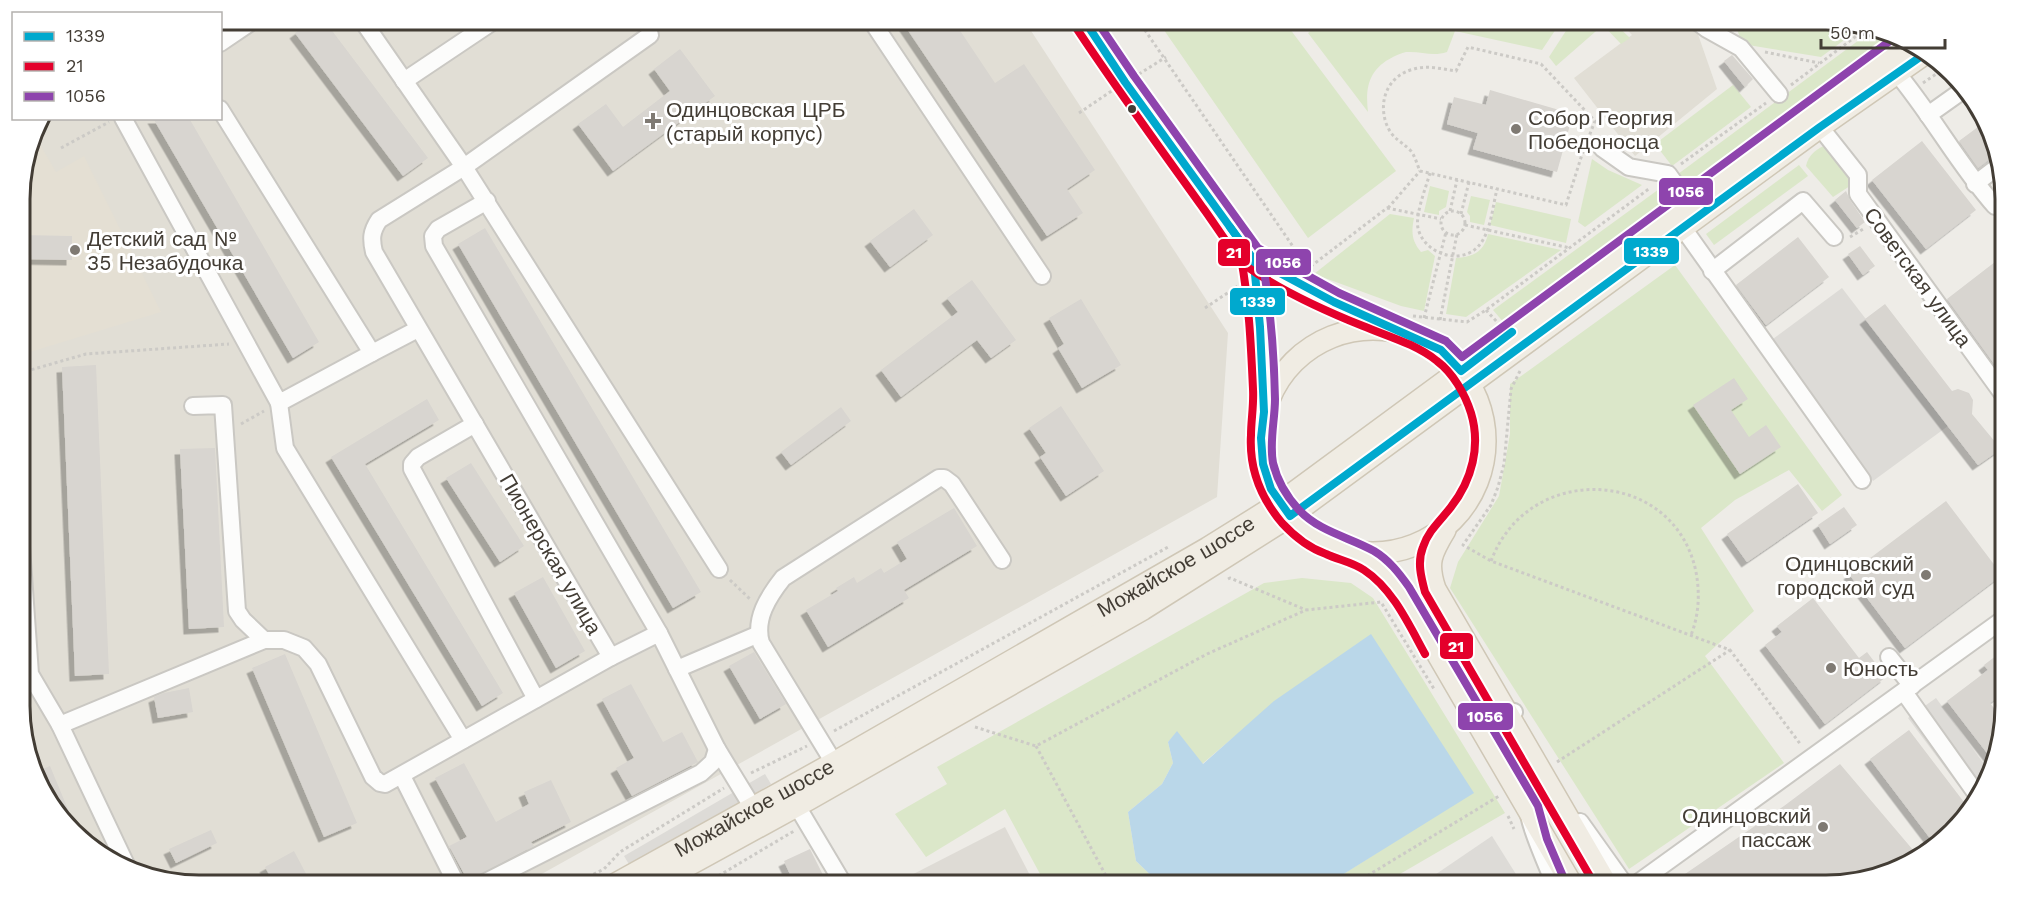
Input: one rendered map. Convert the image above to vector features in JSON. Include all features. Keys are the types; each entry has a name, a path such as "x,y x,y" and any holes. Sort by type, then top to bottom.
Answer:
{"main road":[{"name":"Можайское шоссе","path":"1466,378 1688,202 1899,47"},
{"name":"Можайское шоссе","path":"670,875 797,806 1143,609 1466,378 1683,228 1918,58"},
{"path":"1554,875 1529,811 1409,605 1389,576 1372,562 1326,543 1304,529 1285,509 1271,489 1263,464 1261,438 1264,412 1282,376 1295,360 1320,342 1348,331 1406,324 1441,350 1466,378 1481,406 1487,439 1482,472 1469,502 1447,527 1432,549 1429,566 1431,577 1435,589 1505,710 1546,762 1556,796 1601,875"},
{"name":"Можайское шоссе","path":"632,875 834,763 1208,548 1285,509"},
{"path":"1352,552 1377,554 1402,550 1426,541 1447,527"}],"street":[{"path":"222,42 239,30"},
{"path":"369,30 487,201 719,569"},
{"path":"404,81 480,30"},
{"path":"878,30 1042,276"},
{"path":"1090,30 1261,270 1334,302 1406,324"},
{"path":"1713,30 1741,48 1779,94"},
{"path":"464,167 650,35"},
{"path":"1896,72 1976,184 1995,206"},
{"path":"1928,115 1958,94"},
{"path":"222,111 372,353"},
{"path":"124,120 279,403 285,448 463,741"},
{"name":"Советская улица","path":"1820,127 1858,175 1858,194 1995,383"},
{"path":"1594,144 1629,166 1668,174 1688,202"},
{"name":"Пионерская улица","path":"464,167 379,220 372,230 371,240 374,252 611,657 659,633"},
{"path":"1976,184 1993,171"},
{"path":"487,201 438,229 433,236 434,246 659,633 717,749 753,808"},
{"path":"1712,271 1803,201 1834,237"},
{"path":"1683,228 1862,480"},
{"path":"1261,270 1260,327 1264,412"},
{"path":"279,403 418,328"},
{"path":"193,406 223,405 237,612 264,640"},
{"path":"475,424 418,457 412,464 412,469 536,699"},
{"path":"834,763 761,643 759,634 762,612 771,593 783,578 939,478 944,478 952,484 1002,560"},
{"path":"1649,875 1995,625"},
{"path":"677,669 759,634"},
{"path":"60,725 264,640 284,639 304,648 318,664 376,781 386,784 611,657"},
{"path":"1889,657 1973,788"},
{"path":"30,674 60,725 122,856"},
{"path":"1478,725 1487,714 1505,710 1512,711 1521,718 1591,837"},
{"path":"500,875 701,773 713,762 717,749"},
{"path":"1546,762 1591,837 1617,875"},
{"path":"402,776 452,875"},
{"path":"1529,811 1528,799 1535,790 1546,789 1556,796"},
{"path":"797,806 838,875"}],"path":[{"path":"1145,30 1294,248 1310,267"},
{"path":"1406,324 1424,318 1467,322 1486,310 1860,33"},
{"path":"1468,47 1541,64 1595,121 1594,144 1566,205 1420,171 1411,151 1396,141 1386,124 1382,104 1389,86 1399,75 1415,69 1433,68 1456,71 1468,47"},
{"path":"1741,48 1819,63"},
{"path":"1910,89 1921,85 1938,73"},
{"path":"61,148 112,120"},
{"path":"1302,274 1387,208 1420,171"},
{"path":"1430,173 1417,226 1428,246 1440,254 1461,255 1472,251 1481,243 1497,189"},
{"path":"1458,180 1450,211 1441,219 1441,226 1453,235 1461,232 1465,225 1461,214 1469,182"},
{"path":"1387,208 1441,219"},
{"path":"1450,211 1461,214"},
{"path":"1465,225 1570,248"},
{"path":"1424,318 1446,232"},
{"path":"1440,320 1457,234"},
{"path":"1205,308 1294,248"},
{"path":"30,370 86,354 246,343"},
{"path":"1522,367 1511,389 1504,464 1498,487 1491,505 1463,545 1491,561 1730,650 1811,758"},
{"path":"1491,561 1507,530 1519,518 1546,499 1562,493 1595,489 1628,495 1643,502 1664,517 1688,550 1694,566 1698,599 1697,616 1691,635"},
{"path":"592,875 604,869 620,852 736,781 820,739 1170,546"},
{"path":"719,569 762,612"},
{"path":"1230,578 1306,610"},
{"path":"1036,746 1207,654 1306,610 1381,602 1439,696"},
{"path":"1546,762 1730,650"},
{"path":"975,727 1036,746 1106,875"},
{"path":"1369,875 1499,796 1504,806"},
{"path":"1508,816 1517,836"}],"shaded area":[{"path":"222,30 1031,30 1228,333 1217,497 540,875 199,875 177,874 155,869 114,852 79,826 65,809 43,771 31,728 30,188 36,155 49,120 222,120"},
{"path":"1627,30 1696,30 1717,89 1635,156 1574,78 1632,35"},
{"name":"Детский сад № 35 Незабудочка","path":"40,144 56,172 84,156 161,312 30,352 30,188"},
{"path":"1842,288 1948,426 1873,481 1773,339"},
{"path":"1936,698 1984,764 1967,797 1908,718"},
{"path":"765,774 771,784 630,866 624,856"},
{"path":"1005,827 1030,875 911,875"},
{"path":"1492,836 1516,875 1435,875"}],"green space":[{"path":"1164,30 1291,30 1396,171 1308,238"},
{"path":"1311,30 1555,30 1542,50 1455,31 1447,52 1437,54 1406,52 1396,56 1379,67 1370,80 1367,95 1368,112 1308,33"},
{"path":"1567,30 1597,30 1556,66 1549,57"},
{"path":"1608,30 1622,30 1630,38 1621,44"},
{"path":"1737,30 1837,30 1855,32 1821,57 1742,44"},
{"path":"1866,35 1886,41 1691,186 1678,174"},
{"path":"1733,85 1751,107 1672,166 1655,144"},
{"path":"1829,144 1853,171 1853,184 1833,197 1806,166 1814,152"},
{"path":"1592,159 1608,170 1642,185 1585,227 1578,222"},
{"path":"1799,165 1808,176 1714,245 1706,234"},
{"path":"1666,184 1674,196 1505,324 1493,310"},
{"path":"1430,186 1449,191 1446,207 1439,211 1439,215 1424,212"},
{"path":"1471,196 1490,200 1484,225 1470,222 1467,212"},
{"path":"1496,202 1571,219 1566,243 1490,225"},
{"path":"1390,214 1414,218 1413,232 1416,244 1421,252 1428,250 1435,256 1424,311 1401,306 1314,274"},
{"path":"1488,234 1561,250 1466,317 1446,314 1456,258 1468,256 1481,249"},
{"path":"1675,265 1842,495 1822,511 1789,470 1735,500 1701,528 1754,611 1705,656 1784,763 1629,869 1450,588 1458,562 1499,496 1510,434 1510,384"},
{"path":"1302,578 1351,583 1373,598 1505,813 1398,875 1342,875 1383,849 1235,736 1202,764 1177,732 1168,742 1173,763 1162,784 1128,812 1136,861 1151,875 1041,875 1005,809 926,857 895,814 947,784 937,767 1264,583"}],"water":[{"path":"1371,634 1474,793 1342,875 1151,875 1136,861 1128,812 1162,784 1173,763 1168,742 1177,731 1203,764 1274,701"}],"building":[{"path":"299,30 332,30 428,158 403,176 295,33"},
{"path":"908,30 960,30 995,83 1024,64 1095,170 1067,189 1083,213 1047,236"},
{"path":"680,49 715,96 613,171 578,124 606,104 623,127 670,91 654,69"},
{"path":"1732,55 1753,79 1745,87 1724,61"},
{"name":"Собор Георгия Победоносца","path":"1490,90 1573,114 1557,172 1473,149 1478,133 1447,124 1454,97 1486,105"},
{"path":"154,120 190,120 319,342 293,358"},
{"path":"1978,127 1990,159 1978,168 1959,141"},
{"path":"1922,141 1976,210 1926,249 1872,180"},
{"path":"1846,191 1865,222 1857,228 1835,200"},
{"path":"914,209 933,235 890,267 870,241"},
{"path":"485,228 701,592 673,608 458,244"},
{"path":"30,235 72,236 72,260 30,259"},
{"path":"1798,237 1829,277 1766,325 1736,285"},
{"path":"1860,246 1875,266 1863,275 1848,254"},
{"path":"1995,262 1995,365 1947,299"},
{"path":"972,280 1016,340 991,358 977,340 901,397 881,370 958,312 947,298"},
{"path":"1081,299 1121,365 1082,388 1058,348 1064,344 1049,318"},
{"path":"1885,304 1952,391 1958,389 1969,393 1973,400 1972,414 1995,442 1995,453 1978,465 1865,319"},
{"path":"96,365 109,674 75,676 62,367"},
{"path":"1734,378 1748,399 1731,410 1749,437 1766,425 1781,447 1740,474 1693,405"},
{"path":"427,399 439,420 365,464 503,693 482,706 331,457"},
{"path":"1061,406 1104,471 1066,496 1040,457 1046,453 1029,428"},
{"path":"841,407 851,421 791,465 781,452"},
{"path":"215,448 224,627 189,629 180,449"},
{"path":"471,463 524,546 500,562 446,478"},
{"path":"1798,484 1818,513 1747,562 1727,534"},
{"name":"Одинцовский городской суд","path":"1946,501 1995,566 1995,580 1905,648 1849,574"},
{"path":"1844,507 1857,525 1830,544 1818,525"},
{"path":"954,508 977,546 904,590 909,598 828,647 806,610 838,591 836,588 854,577 857,583 881,568 884,573 907,559 897,542"},
{"path":"543,577 585,651 556,668 514,593"},
{"name":"Юность","path":"1813,598 1859,658 1867,652 1886,677 1825,724 1765,645 1782,632 1777,626"},
{"path":"754,652 786,704 760,719 729,666"},
{"path":"285,654 357,823 324,837 252,668"},
{"path":"1995,657 1995,699 1990,703 1995,709 1994,728 1988,754 1947,701 1988,670 1984,665"},
{"path":"631,684 663,742 682,732 698,762 632,796 616,768 634,758 602,699"},
{"path":"189,688 193,712 158,718 154,697"},
{"path":"1909,730 1964,802 1953,817 1930,839 1870,759"},
{"path":"464,763 496,822 529,804 524,792 551,780 571,822 531,842 534,846 479,875 465,875 449,846 467,837 435,778"},
{"name":"Одинцовский пассаж","path":"1840,764 1914,851 1880,866 1837,875 1684,875 1784,806"},
{"path":"50,766 71,816 53,790 42,769"},
{"path":"211,830 217,843 176,863 169,849"},
{"path":"810,849 823,875 790,875 784,861"},
{"path":"294,851 307,875 269,875 265,867"}],"transit line":[{"name":"21","path":"1078,30 1230,247 1246,266 1273,284 1303,299 1429,355 1443,366 1458,384 1471,413 1475,450 1469,474 1458,497 1425,541 1420,564 1425,592 1589,875"},
{"name":"1339","path":"1091,30 1125,82 1251,256 1260,327 1264,412 1261,438 1263,464 1271,489 1290,516 1820,127 1918,58"},
{"name":"1056","path":"1103,30 1258,248 1339,293 1446,341 1462,357 1888,42"},
{"name":"1339","path":"1230,227 1251,256 1267,266 1334,302 1441,350 1461,371 1512,332"},
{"name":"1056","path":"1261,254 1274,363 1272,455 1280,482 1290,500 1307,518 1379,555 1393,567 1409,587 1538,806 1547,839 1562,875"},
{"name":"21","path":"1241,258 1248,307 1251,356 1252,459 1262,493 1282,523 1302,541 1359,567 1384,587 1399,608 1425,654"}],"place":[{"name":"Одинцовская ЦРБ (старый корпус)","path":"653,121"},
{"name":"Собор Георгия Победоносца","path":"1516,129"},
{"name":"Детский сад № 35 Незабудочка","path":"75,250"},
{"name":"Одинцовский городской суд","path":"1926,575"},
{"name":"Юность","path":"1831,668"},
{"name":"Одинцовский пассаж","path":"1823,827"}]}
